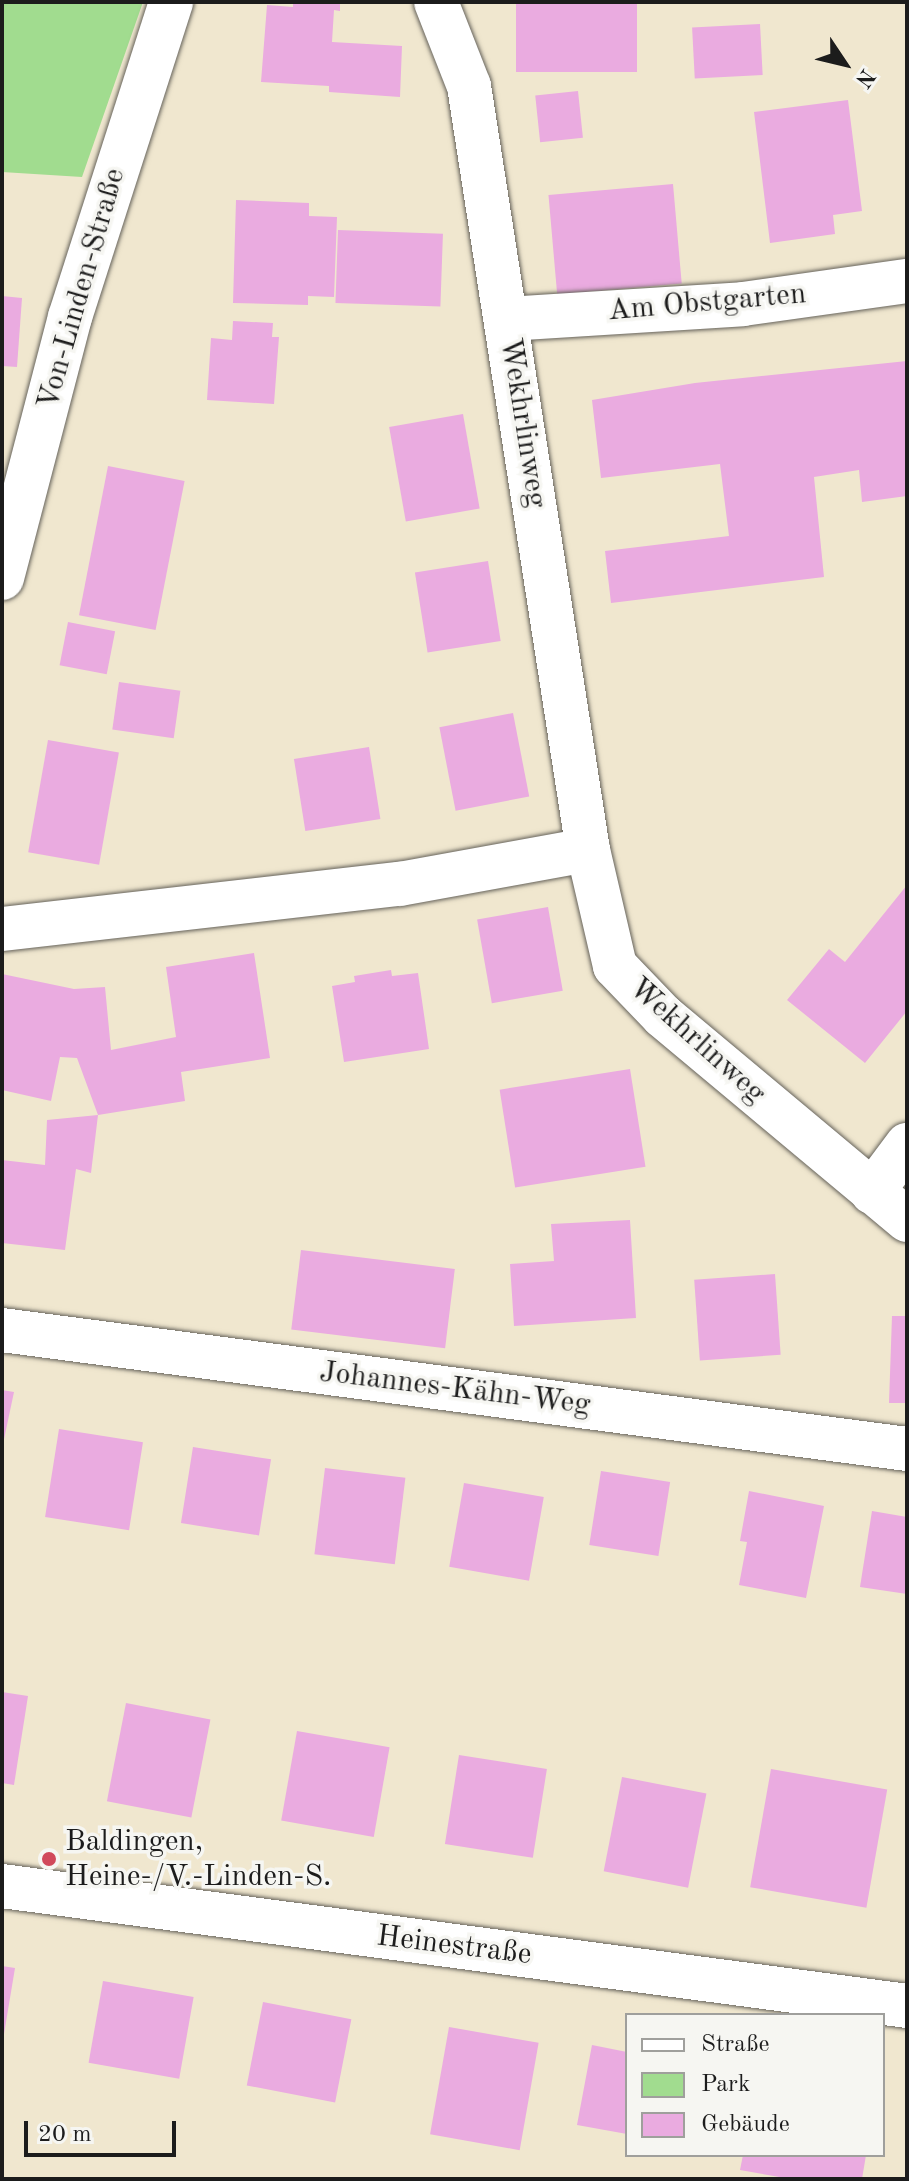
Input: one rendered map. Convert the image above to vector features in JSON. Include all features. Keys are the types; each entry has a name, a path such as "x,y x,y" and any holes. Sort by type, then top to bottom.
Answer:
{"street":[{"name":"Von-Linden-Straße","path":"2,578 70,317 171,2"},
{"name":"Wekhrlinweg","path":"436,2 469,86 588,850 615,966 663,1016 907,1220"},
{"name":"Am Obstgarten","path":"507,319 743,304 907,281"},
{"path":"2,929 400,884 588,850"},
{"path":"872,1192 907,1145"},
{"name":"Johannes-Kähn-Weg","path":"2,1330 907,1449"},
{"name":"Heinestraße","path":"2,1886 907,2006"}],"green space":[{"path":"2,2 143,2 82,177 2,172"}],"building":[{"path":"293,2 340,2 340,11 334,10 332,42 402,46 400,97 329,92 329,86 261,82 267,5 293,7"},
{"path":"516,2 637,2 637,72 516,72"},
{"path":"760,24 763,75 695,78 692,28"},
{"path":"578,91 583,138 540,142 535,95"},
{"path":"848,100 862,211 833,215 835,234 770,243 754,112"},
{"path":"673,184 682,284 557,295 548,195"},
{"path":"236,200 309,203 309,216 337,217 334,297 308,296 308,305 233,303"},
{"path":"338,230 443,234 440,307 335,303"},
{"path":"2,296 22,298 17,367 2,366"},
{"path":"233,321 273,323 272,337 279,337 274,404 207,400 211,338 232,340"},
{"path":"907,361 907,496 862,502 859,470 814,477 824,577 611,603 605,551 729,536 720,464 601,478 592,400 695,383"},
{"path":"463,414 480,509 406,522 389,427"},
{"path":"108,466 185,481 156,630 79,615"},
{"path":"488,561 501,641 428,653 415,573"},
{"path":"68,622 115,631 107,674 60,665"},
{"path":"119,682 180,691 174,738 112,730"},
{"path":"513,713 529,796 456,811 439,727"},
{"path":"48,740 119,753 99,865 28,852"},
{"path":"369,747 380,819 305,831 294,759"},
{"path":"907,885 907,1011 865,1063 787,1000 829,949 845,962"},
{"path":"548,907 563,991 492,1003 477,920"},
{"path":"254,953 270,1058 181,1072 185,1101 98,1115 77,1058 60,1057 51,1101 2,1090 2,974 74,989 105,987 111,1050 176,1037 166,967"},
{"path":"391,970 392,976 418,973 429,1049 344,1062 332,986 355,982 354,976"},
{"path":"630,1069 645,1167 515,1187 500,1090"},
{"path":"98,1115 91,1173 76,1169 65,1250 2,1243 2,1160 45,1165 47,1120"},
{"path":"630,1220 636,1318 514,1326 510,1264 554,1261 551,1224"},
{"path":"301,1250 455,1269 445,1348 291,1329"},
{"path":"775,1274 781,1355 700,1360 694,1280"},
{"path":"892,1316 907,1316 907,1403 889,1403"},
{"path":"2,1390 14,1392 3,1444 2,1444"},
{"path":"59,1429 143,1442 129,1530 45,1517"},
{"path":"193,1447 271,1459 259,1535 181,1523"},
{"path":"325,1468 405,1478 395,1564 314,1554"},
{"path":"601,1471 670,1482 658,1556 589,1545"},
{"path":"464,1483 544,1497 529,1581 449,1567"},
{"path":"749,1491 824,1506 806,1598 739,1585 747,1542 740,1541"},
{"path":"872,1511 907,1517 907,1594 860,1587"},
{"path":"2,1692 28,1696 14,1785 2,1783"},
{"path":"126,1703 210,1719 191,1818 107,1801"},
{"path":"297,1731 390,1747 374,1837 281,1821"},
{"path":"459,1755 547,1769 533,1858 445,1844"},
{"path":"771,1769 887,1789 866,1908 750,1887"},
{"path":"622,1777 706,1793 688,1888 604,1871"},
{"path":"2,1966 15,1968 4,2034 2,2034"},
{"path":"103,1981 194,1997 179,2079 89,2063"},
{"path":"263,2002 351,2019 335,2103 247,2085"},
{"path":"449,2027 539,2043 520,2150 430,2134"},
{"path":"592,2045 625,2052 625,2134 577,2125"},
{"path":"743,2157 866,2157 862,2179 791,2179 740,2170"}],"place":[{"name":"Baldingen, Heine-/V.-Linden-S.","path":"49,1859"}]}
